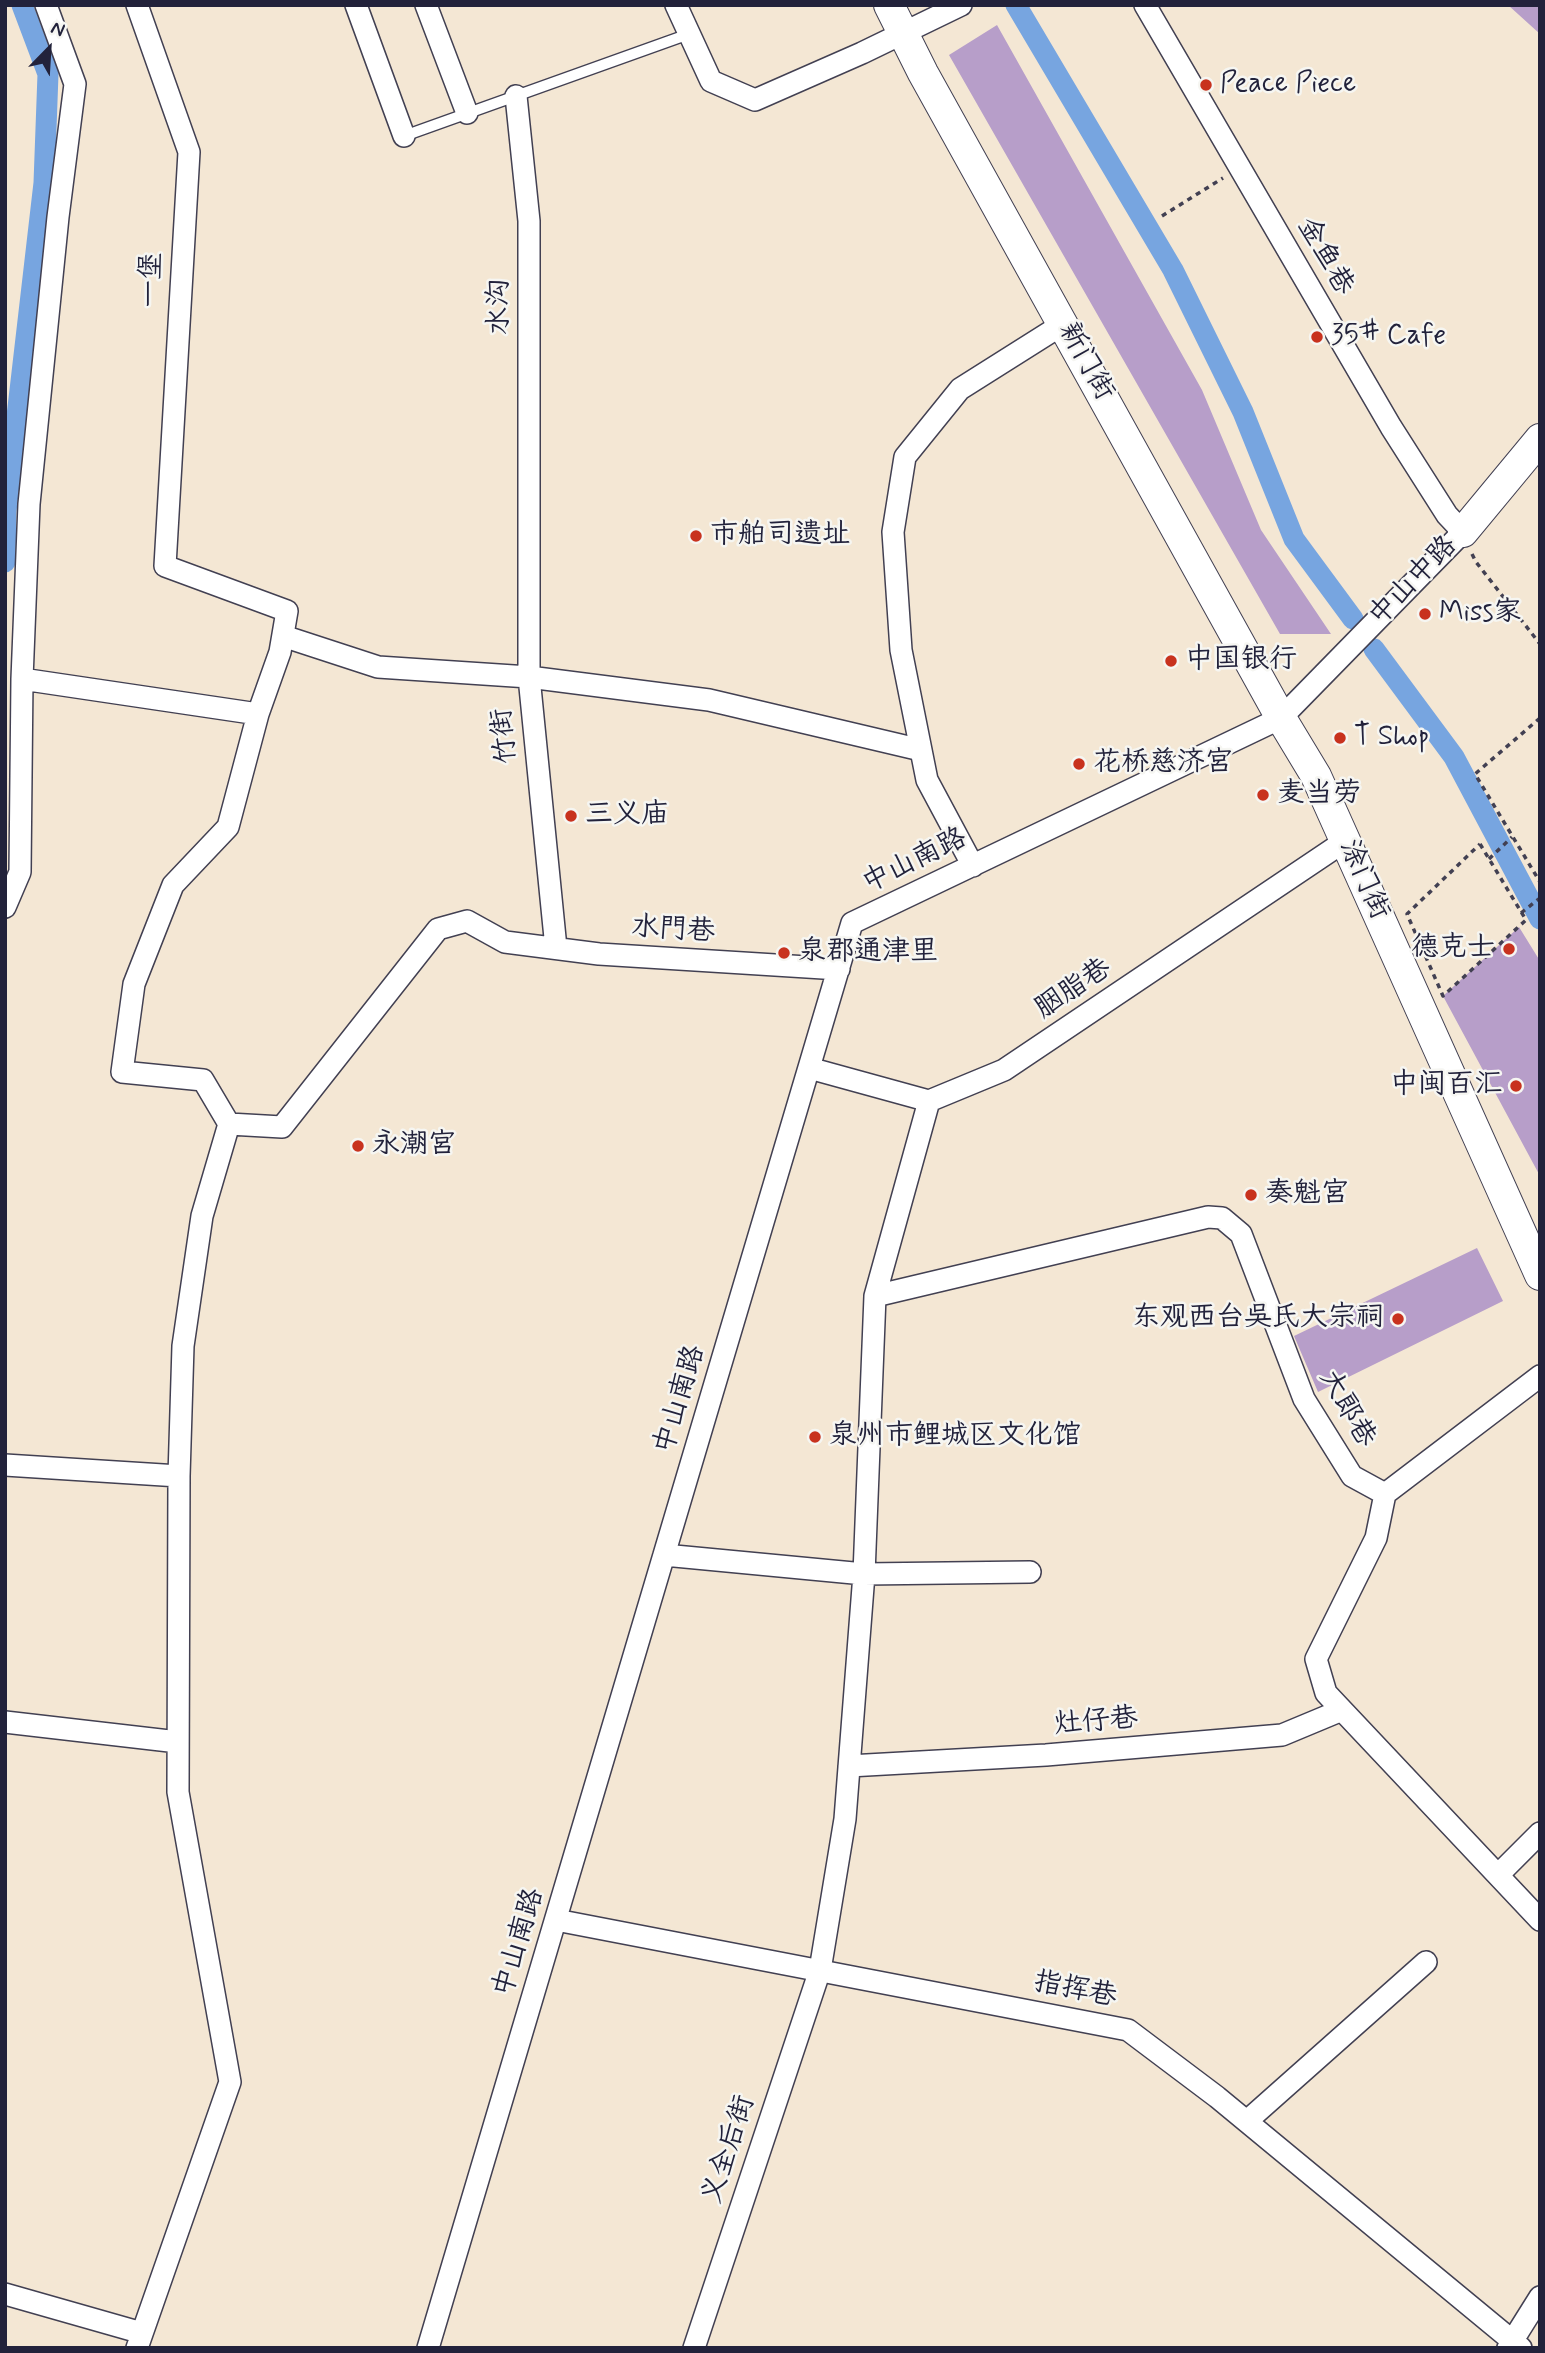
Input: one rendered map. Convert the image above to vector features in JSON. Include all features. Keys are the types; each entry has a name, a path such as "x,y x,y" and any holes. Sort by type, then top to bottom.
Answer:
{"main road":[{"name":"新门街","path":"889,5 923,73 1281,718"},
{"name":"中山中路","path":"1463,532 1540,439"},
{"name":"涂门街","path":"1281,718 1316,776 1540,1275"}],"street":[{"path":"5,907 20,873 22,679 29,504 58,217 75,84 46,5"},
{"name":"一堡","path":"136,5 188,152 165,566 287,611 283,636"},
{"path":"356,5 404,136"},
{"path":"426,5 467,113"},
{"path":"676,5 711,81 755,100 961,5"},
{"name":"金鱼巷","path":"1145,5 1391,427 1447,515 1463,532"},
{"name":"水沟","path":"516,96 529,221 529,518"},
{"path":"973,866 927,780 901,650 893,532 905,457 960,389 1063,324"},
{"name":"竹街","path":"529,518 528,677 556,948"},
{"name":"中山中路","path":"1281,718 1463,532"},
{"path":"5,2294 139,2341 230,2082 178,1792 179,1476 183,1346 202,1216 229,1124 203,1080 122,1072 134,984 173,885 228,827 258,714 283,636 378,667 528,677 709,700 921,750"},
{"path":"22,679 258,714"},
{"name":"中山南路","path":"428,2348 852,923 1281,718"},
{"name":"胭脂巷","path":"929,1101 1004,1070 1345,841"},
{"name":"水門巷","path":"229,1124 282,1127 438,929 467,921 505,942 599,954 839,969"},
{"path":"809,1068 929,1101"},
{"name":"义全后街","path":"694,2348 820,1970 845,1819 864,1574 875,1296 929,1101"},
{"name":"大郎巷","path":"875,1296 1208,1217 1222,1218 1241,1234 1304,1399 1352,1476 1385,1494"},
{"path":"1540,1377 1385,1494 1376,1538 1317,1659 1326,1693 1540,1920"},
{"path":"5,1465 179,1476"},
{"path":"664,1555 864,1574 1030,1572"},
{"name":"灶仔巷","path":"849,1766 1046,1755 1282,1735 1342,1710"},
{"path":"5,1722 178,1742"},
{"path":"1498,1875 1540,1833"},
{"name":"指挥巷","path":"556,1920 1128,2029 1247,2121 1514,2345"},
{"path":"1247,2121 1426,1962"},
{"path":"1514,2345 1540,2297"}],"lane":[{"path":"404,136 689,34"}],"path":[{"path":"1163,216 1239,167"},
{"path":"1463,532 1476,562 1540,644"},
{"path":"1540,718 1475,774 1540,883"},
{"path":"1489,859 1512,836"},
{"path":"1479,844 1489,859 1525,920 1443,996 1407,914 1479,844"},
{"path":"1521,913 1540,898"}],"building":[{"path":"1508,5 1540,5 1540,34"},
{"path":"997,25 1202,390 1261,530 1331,634 1280,634 949,55"},
{"name":"中闽百汇","path":"1519,927 1540,961 1540,1176 1443,996"},
{"name":"东观西台吴氏大宗祠","path":"1477,1248 1503,1301 1318,1392 1294,1336"}],"waterway":[{"path":"5,562 6,511 44,183 48,74 22,5"},
{"path":"1016,5 1173,270 1243,412 1294,539 1353,619"},
{"path":"1374,649 1454,757 1540,919"}],"place":[{"name":"Peace Piece","path":"1206,85"},
{"name":"35# Cafe","path":"1317,337"},
{"name":"市舶司遗址","path":"696,536"},
{"name":"Miss家","path":"1425,614"},
{"name":"中国银行","path":"1171,661"},
{"name":"T Shop","path":"1340,738"},
{"name":"花桥慈济宫","path":"1079,764"},
{"name":"麦当劳","path":"1263,795"},
{"name":"三义庙","path":"571,816"},
{"name":"德克士","path":"1509,949"},
{"name":"泉郡通津里","path":"784,953"},
{"name":"中闽百汇","path":"1516,1086"},
{"name":"永潮宫","path":"358,1146"},
{"name":"奏魁宫","path":"1251,1195"},
{"name":"东观西台吴氏大宗祠","path":"1398,1319"},
{"name":"泉州市鲤城区文化馆","path":"815,1437"}]}
